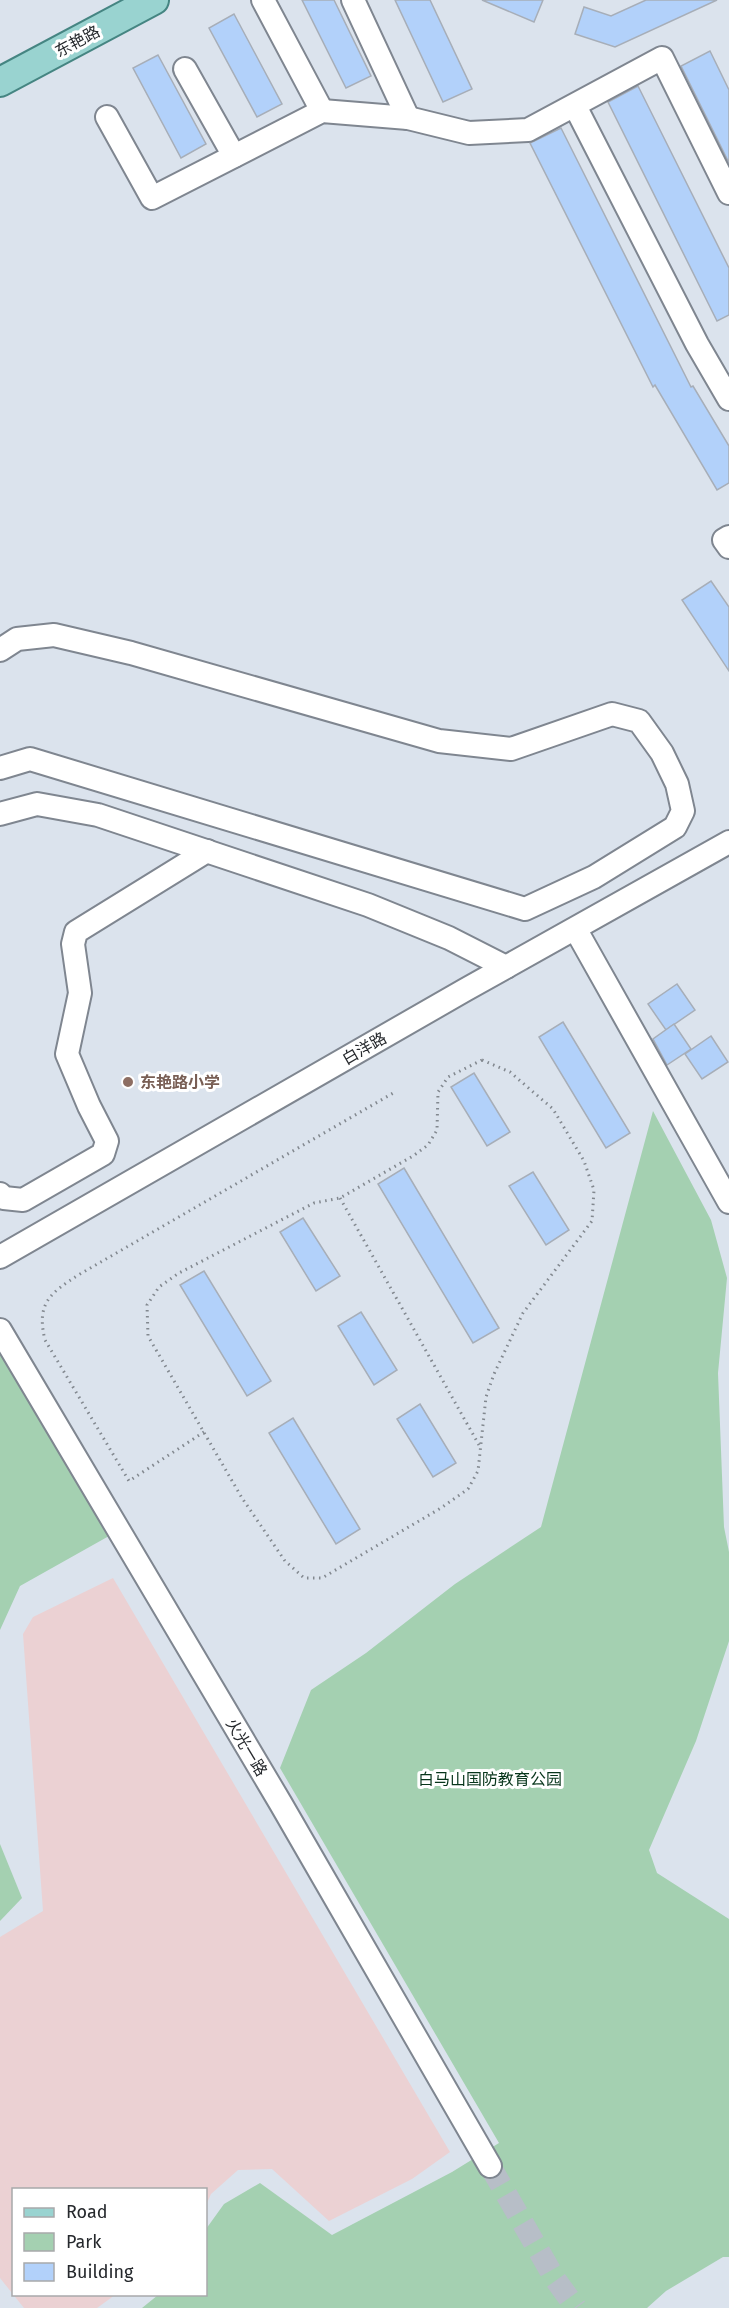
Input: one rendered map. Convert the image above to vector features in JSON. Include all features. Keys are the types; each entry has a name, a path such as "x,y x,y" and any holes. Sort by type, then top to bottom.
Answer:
{"main road":[{"name":"东艳路","path":"0,64 115,0"},
{"name":"东艳路","path":"0,82 154,0"}],"street":[{"path":"263,0 322,111"},
{"path":"353,0 408,118"},
{"path":"107,117 152,198 322,111 408,118 469,133 528,130 662,58 729,193"},
{"path":"185,69 234,156"},
{"path":"575,106 697,344 729,399"},
{"path":"729,537 724,540 729,547"},
{"path":"0,650 17,639 54,635 131,653 439,741 511,749 612,714 639,721 657,745 677,784 682,811 675,827 638,851 594,877 525,909 30,759 0,768"},
{"path":"0,814 36,804 98,815 368,905 449,938 507,967"},
{"name":"白洋路","path":"0,1257 729,842"},
{"path":"0,1194 4,1198 23,1200 103,1154 107,1141 67,1054 80,993 74,944 76,932 207,851"},
{"path":"576,930 729,1202"},
{"name":"火光一路","path":"0,1330 275,1793 490,2166"}],"path":[{"path":"482,1060 510,1072 553,1109 584,1161 594,1190 592,1221 523,1313 494,1374 486,1397 478,1471 468,1489 441,1508 322,1578 304,1578 285,1561 242,1498 204,1432 148,1336 147,1305 159,1287 179,1273 303,1208 340,1198 428,1146 437,1130 438,1092 455,1071 482,1060"},
{"path":"204,1432 129,1481 45,1340 40,1320 48,1300 60,1286 80,1274 395,1092"},
{"path":"340,1198 480,1446"}],"shaded area":[{"path":"113,1578 450,2152 412,2179 329,2221 272,2169 238,2170 211,2194 207,2203 207,2188 12,2188 12,2293 0,2278 0,1937 43,1911 23,1634 33,1617"},
{"path":"14,2296 114,2296 97,2308 24,2308"}],"green space":[{"name":"白马山国防教育公园","path":"653,1111 711,1220 727,1278 718,1373 724,1527 729,1552 729,1641 696,1741 649,1850 657,1873 729,1919 729,2257 723,2257 666,2291 647,2308 142,2308 157,2296 207,2296 207,2228 224,2204 260,2183 332,2235 452,2172 499,2143 280,1768 311,1690 366,1653 455,1584 541,1527"},
{"path":"0,1347 109,1536 20,1586 0,1630"},
{"path":"0,1844 22,1898 0,1921"}],"building":[{"path":"302,0 334,0 371,76 346,88"},
{"path":"395,0 430,0 472,89 443,102"},
{"path":"482,0 543,0 534,22"},
{"path":"646,0 717,0 615,47 575,34 584,7 611,16"},
{"path":"234,14 282,104 257,117 209,28"},
{"path":"710,51 729,90 729,163 681,66"},
{"path":"158,55 206,144 181,158 133,68"},
{"path":"638,86 729,268 729,315 717,321 608,102"},
{"path":"561,128 691,387 693,386 729,446 729,483 717,490 655,385 653,387 530,143"},
{"path":"711,581 729,607 729,671 682,600"},
{"path":"677,984 695,1010 666,1030 648,1004"},
{"path":"563,1022 630,1133 606,1148 539,1037"},
{"path":"674,1024 691,1049 667,1065 653,1039"},
{"path":"711,1036 728,1062 702,1079 685,1054"},
{"path":"474,1073 510,1132 487,1146 451,1087"},
{"path":"404,1168 499,1328 473,1343 378,1184"},
{"path":"533,1172 569,1230 546,1245 509,1186"},
{"path":"303,1218 340,1276 316,1291 280,1232"},
{"path":"204,1271 271,1381 247,1396 180,1285"},
{"path":"361,1312 397,1370 374,1385 338,1326"},
{"path":"420,1404 456,1463 433,1477 397,1419"},
{"path":"293,1418 360,1529 336,1544 269,1433"}],"tunnel":[{"path":"490,2166 555,2279 576,2308"}],"place":[{"name":"东艳路小学","path":"128,1082"}]}
